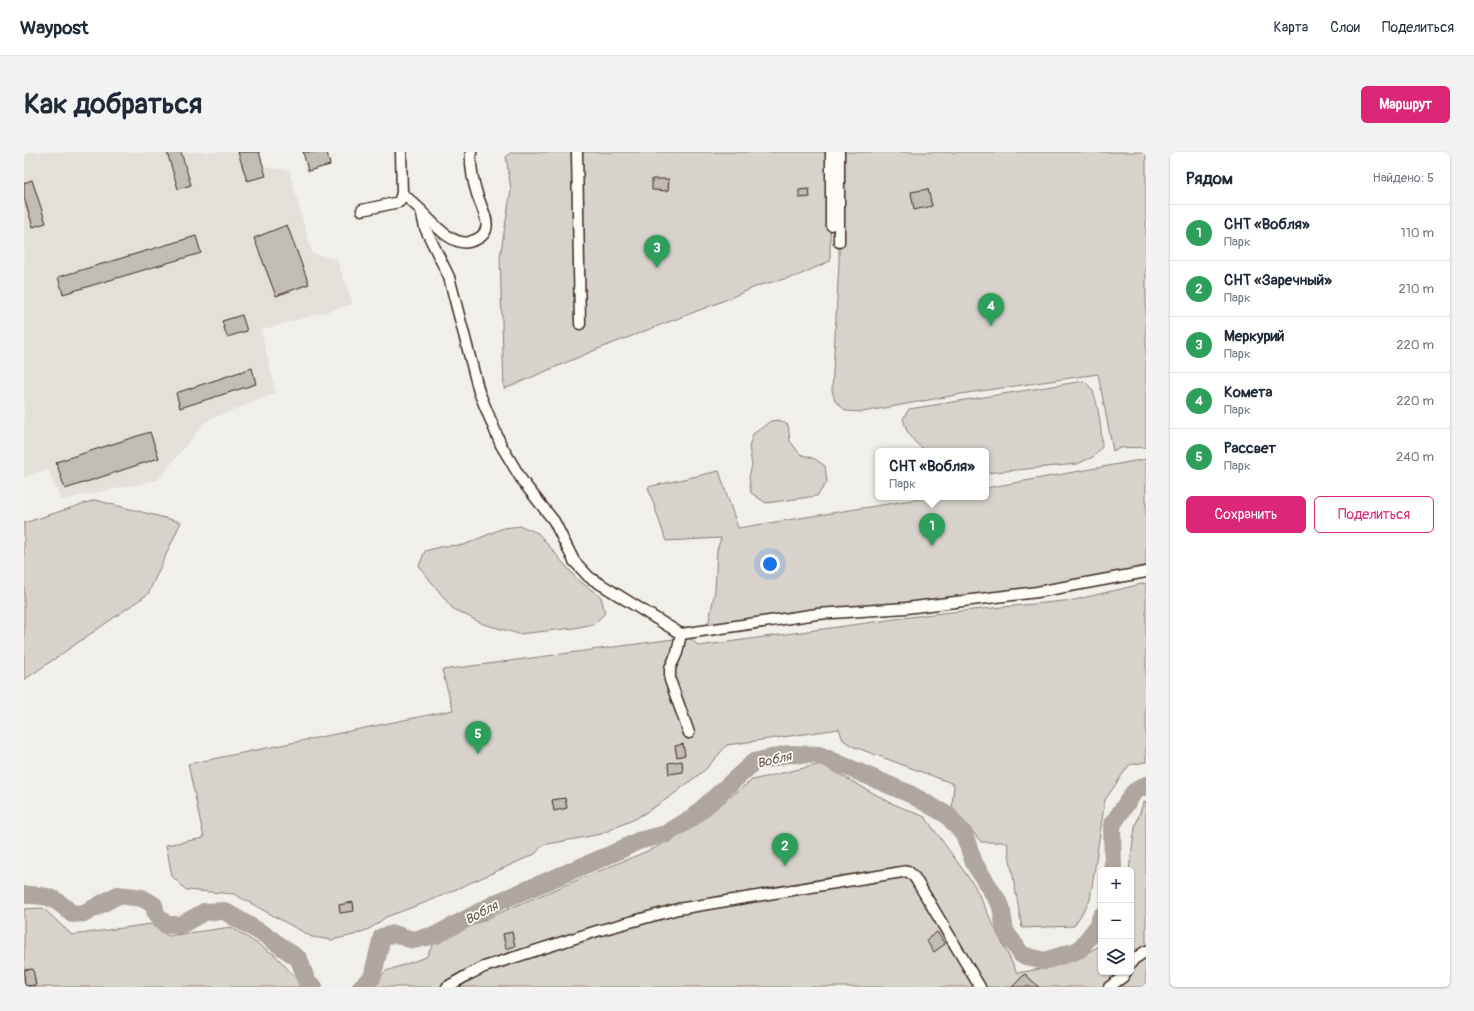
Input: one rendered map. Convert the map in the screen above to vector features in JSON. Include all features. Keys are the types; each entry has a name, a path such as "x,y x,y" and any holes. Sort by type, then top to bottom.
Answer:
{"street":[{"path":"362,210 399,202 402,193 402,152"},
{"path":"402,193 432,223 456,241 464,243 477,239 486,230 487,218 478,196 470,162 471,152"},
{"path":"577,152 580,324"},
{"path":"831,152 831,224"},
{"path":"839,242 840,152"},
{"path":"420,210 425,228 449,277 479,392 501,445 523,482 554,522 574,561 589,577 681,634 817,614 906,608 1037,592 1146,572"},
{"path":"681,634 677,653 670,668 670,680 689,733"},
{"path":"447,987 484,967 597,931 678,909 908,871 922,890 980,987"},
{"path":"1134,959 1146,951"},
{"path":"1109,987 1124,975"}],"shaded area":[{"path":"24,152 259,152 263,167 289,170 312,253 337,260 353,304 261,330 276,393 206,421 158,480 61,500 48,469 24,477"},
{"path":"512,152 831,152 830,261 797,276 760,285 718,303 598,349 504,389 500,257 511,190 506,156"},
{"path":"839,152 1146,152 1146,447 1125,448 1113,451 1098,374 967,393 863,412 846,411 835,401 832,390 839,263"},
{"path":"1084,381 1091,388 1096,400 1102,447 1093,457 1077,464 989,473 989,448 922,448 916,443 907,431 903,419 909,409"},
{"path":"779,420 788,425 790,441 800,454 815,459 825,466 827,482 817,496 766,503 751,493 749,477 752,465 749,447 753,434 771,421"},
{"path":"1146,459 1146,572 1037,592 707,631 715,590 717,550 721,538 666,541 648,487 719,471 738,528 912,500 989,500 989,487"},
{"path":"95,500 181,522 148,594 24,680 24,523"},
{"path":"521,526 538,533 577,579 601,597 605,613 594,624 574,628 519,634 483,624 452,608 419,566 425,551 443,546 464,545 503,528"},
{"path":"1146,583 1146,762 1129,765 1105,800 1090,900 1074,926 1022,928 1007,842 981,842 952,807 954,784 852,746 843,740 839,729 727,745 706,769 670,797 637,818 601,834 543,845 535,854 432,900 386,917 371,928 354,935 332,940 312,937 234,894 186,890 172,876 166,845 204,838 188,764 453,710 442,670 689,637 699,646 932,614 1074,600"},
{"path":"821,764 891,803 925,817 974,885 1017,973 1052,967 1085,954 1098,947 1098,975 1134,975 1134,867 1129,867 1135,827 1143,803 1146,801 1146,987 371,987 386,971 426,957 434,943 515,906 657,847 693,826 752,780"},
{"path":"43,908 72,935 151,924 168,936 231,927 275,955 304,987 24,987 24,909"}],"building":[{"path":"167,152 181,152 191,185 178,189"},
{"path":"238,152 259,152 266,176 247,181"},
{"path":"303,152 327,152 330,165 308,171"},
{"path":"652,179 669,179 668,191 652,190"},
{"path":"32,180 46,223 33,227 24,198 24,183"},
{"path":"809,189 810,197 799,198 799,190"},
{"path":"928,189 932,206 914,210 911,192"},
{"path":"287,225 309,284 276,296 254,238"},
{"path":"196,236 201,253 63,294 58,277"},
{"path":"242,315 247,331 227,337 222,321"},
{"path":"252,368 256,384 180,408 176,393"},
{"path":"150,432 159,458 65,489 56,462"},
{"path":"683,744 685,755 677,757 675,746"},
{"path":"682,761 683,772 669,774 668,763"},
{"path":"565,798 567,808 554,811 552,800"},
{"path":"353,902 354,911 340,913 339,905"},
{"path":"512,932 515,946 506,949 503,934"},
{"path":"937,932 945,944 934,952 926,940"},
{"path":"33,969 36,985 25,986 24,970"},
{"path":"1025,974 1039,987 1012,987"}],"waterway":[{"name":"Вобля","path":"361,987 372,978 382,937 394,934 413,940 436,935 500,901 614,853 638,841 666,834 692,818 754,762 788,754 819,755 910,794 947,815 964,834 974,863 1001,906 1005,931 1022,955 1044,961 1079,950 1098,926"},
{"name":"Вобля","path":"1113,867 1112,825 1134,792 1146,785"},
{"name":"Вобля","path":"24,895 39,895 51,898 61,904 72,914 85,913 118,895 142,898 154,905 156,914 166,925 181,925 204,912 224,911 265,935 299,959 308,985 314,987"}],"place":[{"name":"Меркурий","path":"657,268"},
{"name":"Комета","path":"991,326"},
{"name":"СНТ «Вобля»","path":"932,546"},
{"name":"Рассвет","path":"478,754"},
{"name":"СНТ «Заречный»","path":"785,866"}]}
